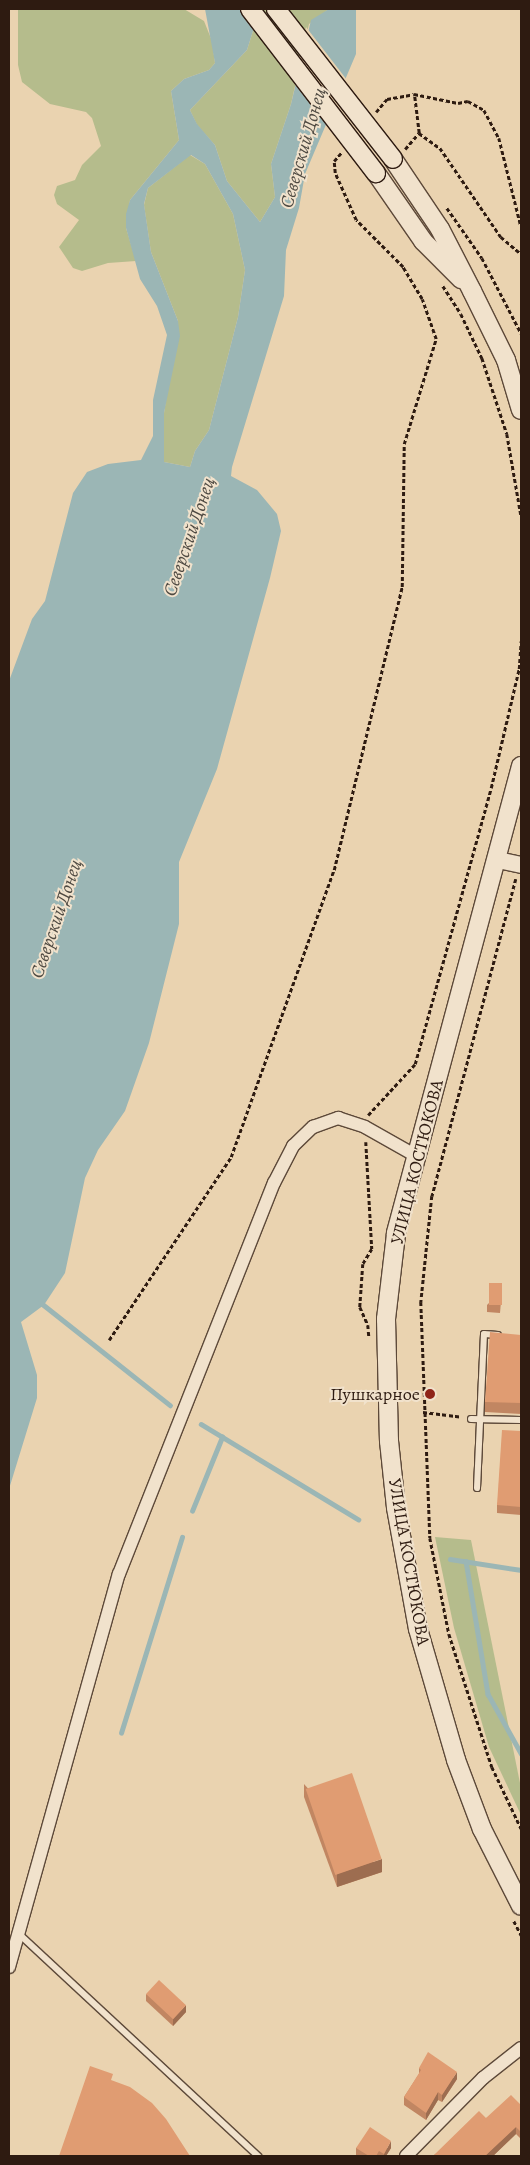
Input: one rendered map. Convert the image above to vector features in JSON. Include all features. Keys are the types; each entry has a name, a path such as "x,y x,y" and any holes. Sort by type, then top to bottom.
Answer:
{"main road":[{"path":"250,9 376,173 423,241 472,291"},
{"path":"276,9 398,155 440,229 506,360 521,410"},
{"name":"УЛИЦА КОСТЮКОВА","path":"521,766 498,860 396,1234 386,1319 389,1441 396,1508 418,1629 456,1760 482,1829 521,1906"}],"street":[{"path":"498,860 520,865"},
{"path":"9,1967 119,1574 274,1183 293,1146 313,1127 338,1118 365,1127 418,1157"},
{"path":"406,2156 483,2078 521,2048"}],"lane":[{"path":"477,1488 484,1334 502,1336"},
{"path":"471,1419 521,1420"},
{"path":"18,1933 258,2156"}],"path":[{"path":"414,94 419,133 440,148 501,237 521,254"},
{"path":"369,120 387,99 414,94 458,103 468,101 484,110 499,138 521,226"},
{"path":"398,155 419,133"},
{"path":"109,1340 231,1157 334,870 402,587 404,444 436,339 422,299 403,267 356,220 335,173 334,161 346,147"},
{"path":"446,206 482,258 521,333"},
{"path":"441,283 462,314 482,358 507,434 521,515"},
{"path":"369,1345 368,1325 360,1308 363,1264 372,1249 365,1127 368,1115 415,1064 491,788 518,668 521,640"},
{"path":"520,865 432,1196 421,1302 422,1412 430,1538 449,1634 492,1768 521,1828"},
{"path":"422,1412 471,1419"}],"green space":[{"path":"18,9 184,9 204,21 212,41 215,63 209,70 184,79 171,91 179,140 130,200 126,228 136,261 108,263 82,271 73,268 59,247 79,220 57,204 54,195 57,186 75,180 82,165 101,146 92,118 86,112 50,104 22,82 18,65"},
{"path":"260,9 329,9 309,24 291,104 271,164 275,197 260,222 227,181 215,145 197,125 190,110 247,50"},
{"path":"190,155 205,164 233,214 245,270 238,317 209,430 195,451 190,467 164,462 164,413 178,321 151,252 144,205 148,188"},
{"path":"435,1537 471,1540 521,1788 521,1815 489,1747 454,1628"}],"water":[{"name":"Северский Донец","path":"205,9 260,9 247,50 190,110 197,124 215,145 227,181 260,222 275,197 271,164 291,104 311,20 329,9 356,9 356,54 305,174 299,208 286,250 284,296 232,467 231,476 257,490 277,514 281,531 270,578 217,769 179,862 179,924 149,1043 125,1111 98,1150 85,1178 65,1273 44,1305 21,1322 37,1375 37,1398 9,1489 9,681 32,619 45,601 73,493 87,472 108,464 141,460 153,436 153,400 167,335 157,306 140,279 126,228 126,214 130,200 179,140 171,91 184,79 209,70 215,63","holes":["191,155 205,164 233,214 245,270 238,317 209,430 195,451 190,467 164,462 164,413 180,336 178,321 151,252 144,204 148,188"]}],"pier":[{"path":"306,27 347,80 327,125 293,82"}],"building":[{"path":"489,1283 502,1283 502,1305 489,1305"},
{"path":"490,1332 521,1335 521,1403 485,1402"},
{"path":"502,1430 521,1431 521,1507 497,1505"},
{"path":"352,1773 382,1859 335,1875 306,1789"},
{"path":"159,1980 186,2005 173,2019 146,1994"},
{"path":"428,2052 457,2072 442,2095 438,2092 426,2113 404,2097 421,2070 419,2068"},
{"path":"90,2066 113,2074 111,2080 130,2087 152,2103 166,2119 190,2156 59,2156"},
{"path":"511,2095 521,2105 521,2132 516,2127 485,2156 434,2155 479,2111 486,2118"},
{"path":"370,2127 391,2141 384,2154 379,2151 376,2156 369,2156 356,2148"}],"waterway":[{"path":"40,1302 170,1405"},
{"path":"201,1424 358,1519"},
{"path":"192,1511 222,1437"},
{"path":"121,1733 182,1537"},
{"path":"450,1559 521,1570"},
{"path":"466,1561 488,1694 521,1753"}],"place":[{"name":"Пушкарное","path":"430,1394"}]}
